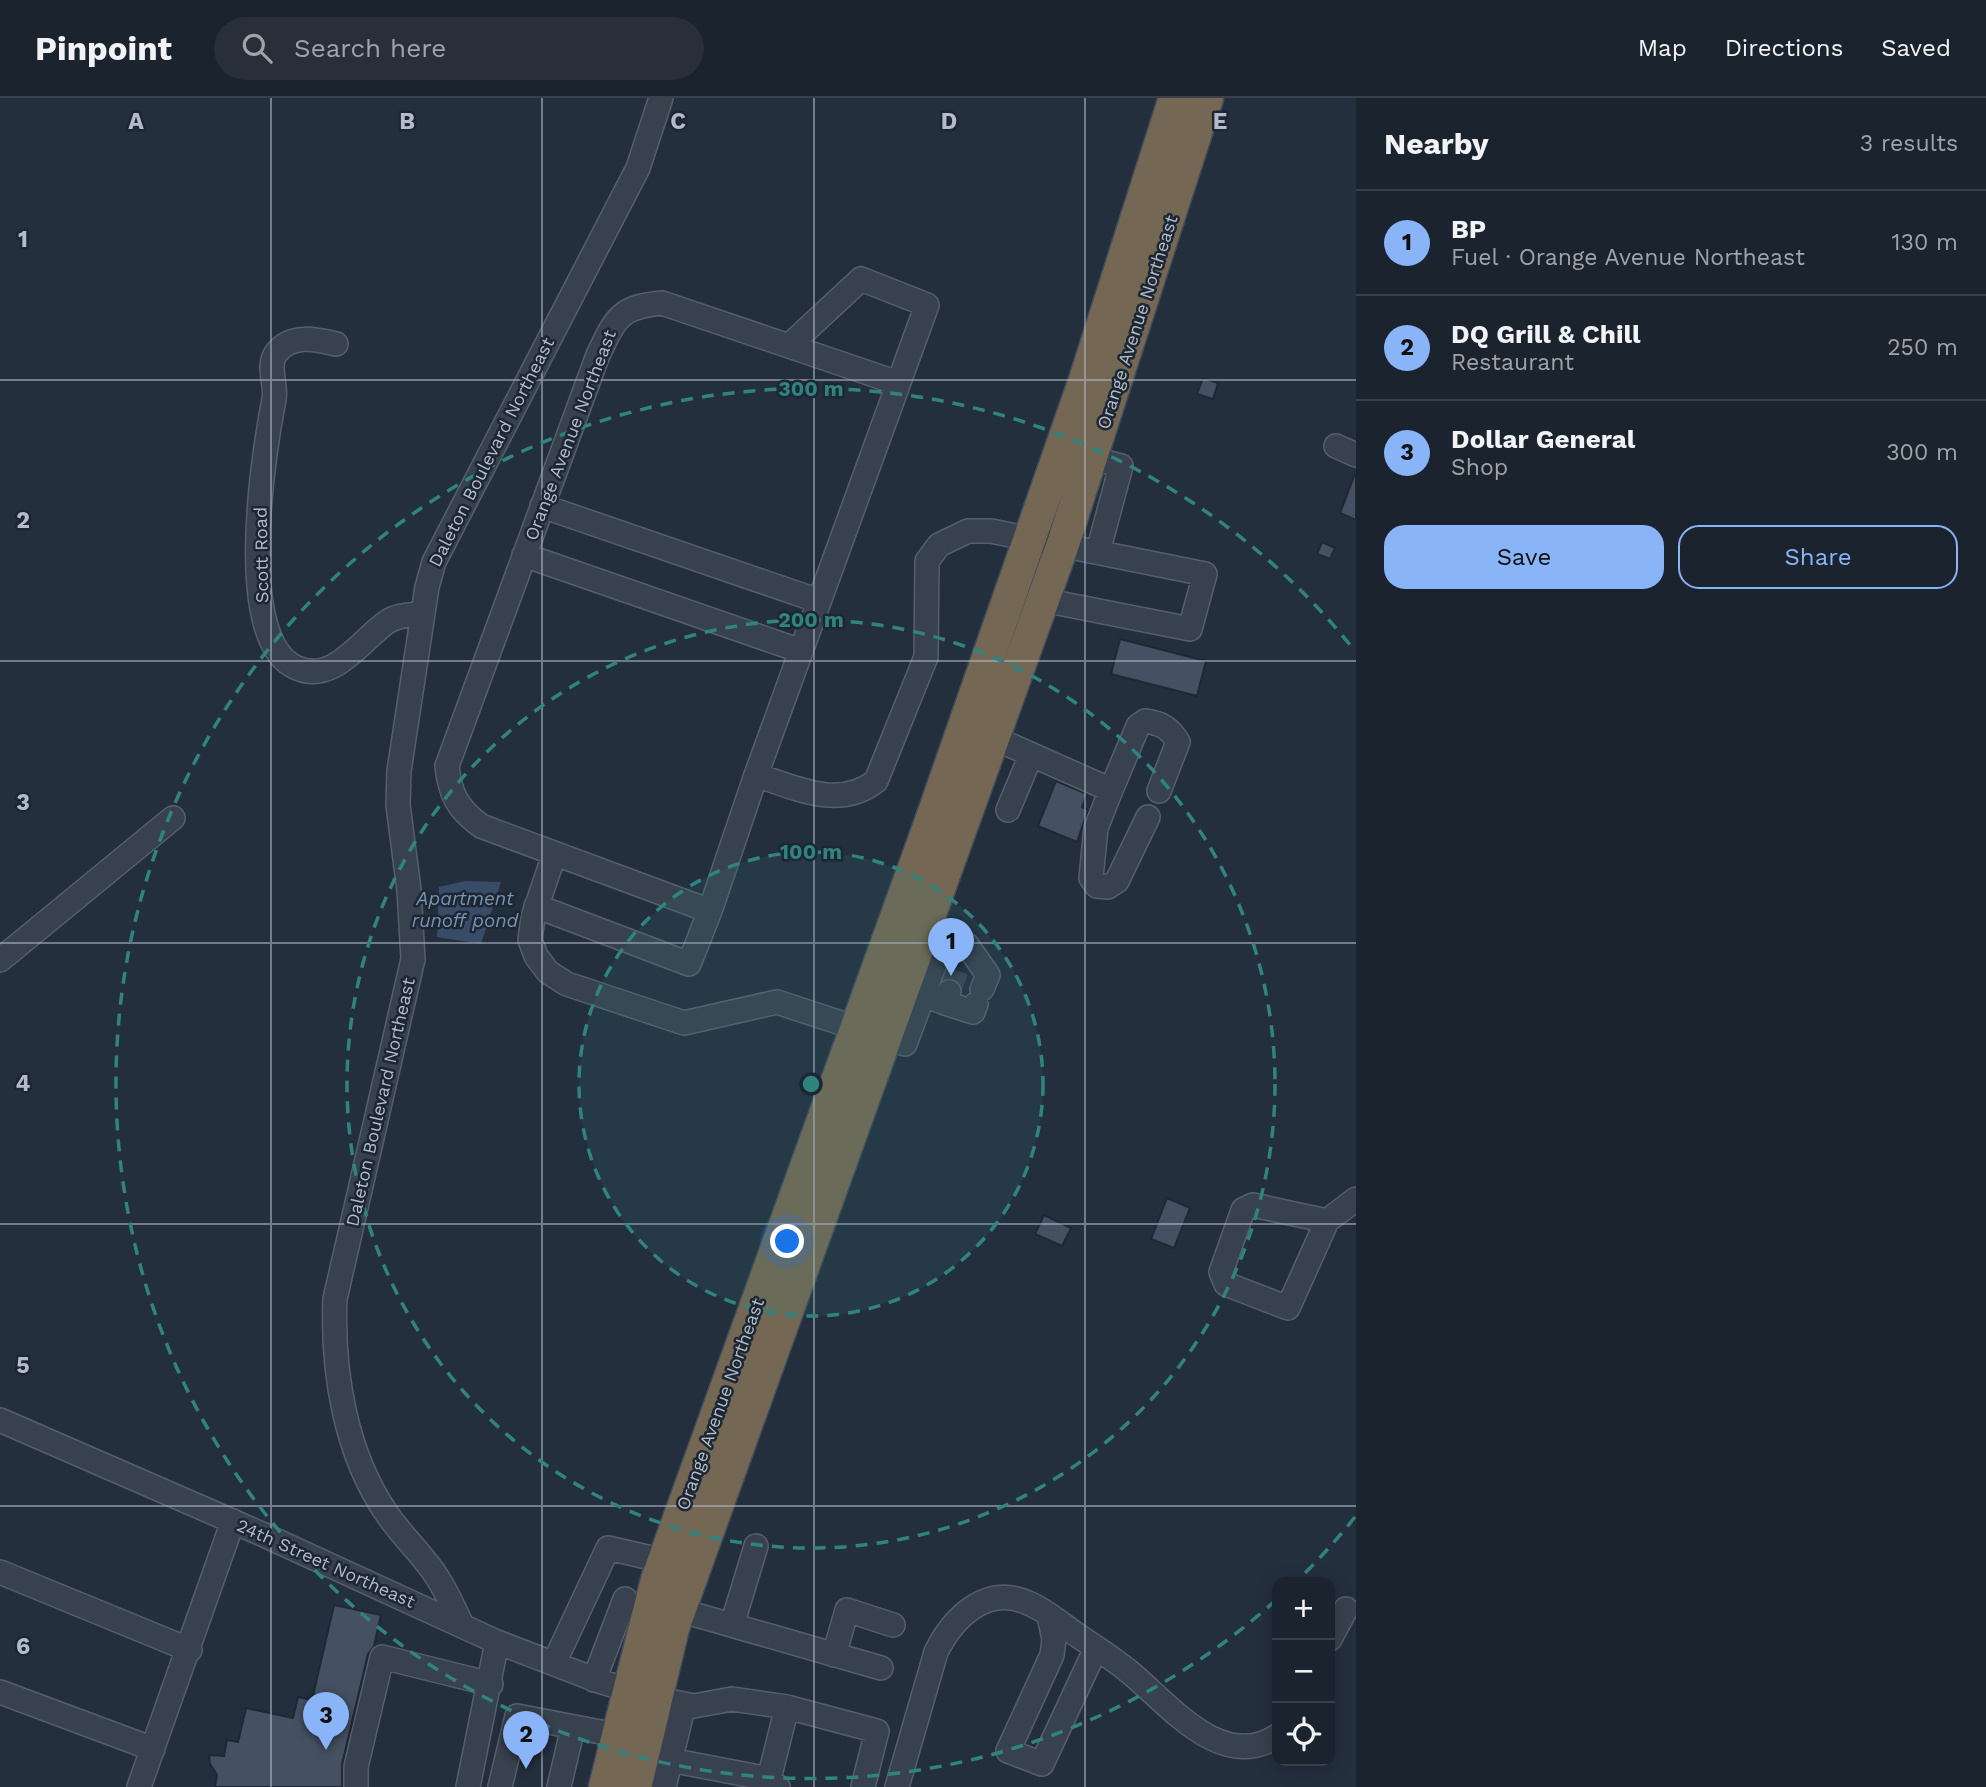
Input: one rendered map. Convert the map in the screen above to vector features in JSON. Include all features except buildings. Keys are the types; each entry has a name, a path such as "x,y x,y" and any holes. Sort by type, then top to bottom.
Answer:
{"highway":[{"name":"Orange Avenue Northeast","path":"651,1605 870,1033 1175,98"},
{"name":"Orange Avenue Northeast","path":"635,1787 655,1698 651,1605 664,1561 870,1033 930,994 935,932 994,738 1092,458 1207,98"},
{"name":"Orange Avenue Northeast","path":"605,1787 616,1735 655,1698"}],"street":[{"name":"Daleton Boulevard Northeast","path":"462,1625 436,1576 388,1515 373,1491 348,1420 333,1337 335,1298 412,959 409,890 398,805 400,771 426,587 442,543 638,168 661,98"},
{"path":"537,906 689,964 926,305 861,279 790,345"},
{"name":"Orange Avenue Northeast","path":"710,911 481,826 462,811 449,791 447,766 598,355 615,319 640,305 662,303 898,383"},
{"name":"Scott Road","path":"336,344 301,339 289,343 274,356 275,397 262,459 259,541 259,584 267,632 289,664 310,671 324,670 339,664 388,621 423,613"},
{"path":"1092,458 1121,466 1098,552"},
{"path":"542,506 819,601"},
{"path":"756,775 822,796 848,796 862,792 876,780 926,657 927,561 939,545 968,531 1030,537 1205,574 1190,629 1043,600"},
{"path":"524,555 801,652"},
{"path":"1148,817 1117,881 1108,887 1097,886 1091,878 1096,828 1138,726 1145,721 1158,722 1172,731 1178,742 1159,791"},
{"path":"994,738 1111,790"},
{"path":"1008,810 1031,755"},
{"path":"0,960 173,818"},
{"path":"554,855 537,906 530,940 536,956 548,972 567,984 684,1023 777,1002 870,1033"},
{"path":"930,994 973,1012 988,975 935,932"},
{"path":"1327,1222 1253,1205 1243,1210 1221,1272 1226,1284 1288,1308 1327,1222 1356,1199"},
{"name":"24th Street Northeast","path":"0,1420 233,1521 498,1642 594,1680 655,1698"},
{"path":"139,1787 190,1650 233,1521"},
{"path":"732,1625 756,1546"},
{"path":"554,1663 608,1548 664,1561"},
{"path":"0,1572 190,1650"},
{"path":"588,1589 732,1625 881,1668"},
{"path":"897,1787 936,1652 958,1618 984,1601 1011,1598 1025,1601 1131,1672 1192,1727 1210,1738 1244,1746 1260,1744 1272,1738"},
{"path":"594,1680 651,1605"},
{"path":"834,1654 847,1609 893,1625"},
{"path":"1335,1630 1346,1609"},
{"path":"1049,1616 1054,1639 1052,1655 1008,1751 1042,1764 1096,1648"},
{"path":"468,1787 498,1642"},
{"path":"356,1787 356,1766 382,1657 491,1684"},
{"path":"0,1692 153,1749"},
{"path":"664,1787 670,1760 655,1698 694,1706 732,1699 787,1707 877,1731 863,1787"},
{"path":"670,1760 773,1783 787,1707"},
{"path":"500,1787 517,1717 616,1735"},
{"path":"559,1787 573,1727"}],"water":[{"name":"Apartment runoff pond","path":"465,881 501,882 481,944 437,937 439,887"}],"tunnel":[{"path":"949,992 961,960"}],"place":[{"name":"BP","path":"951,976"},
{"name":"Dollar General","path":"326,1750"},
{"name":"DQ Grill & Chill","path":"526,1769"}]}
